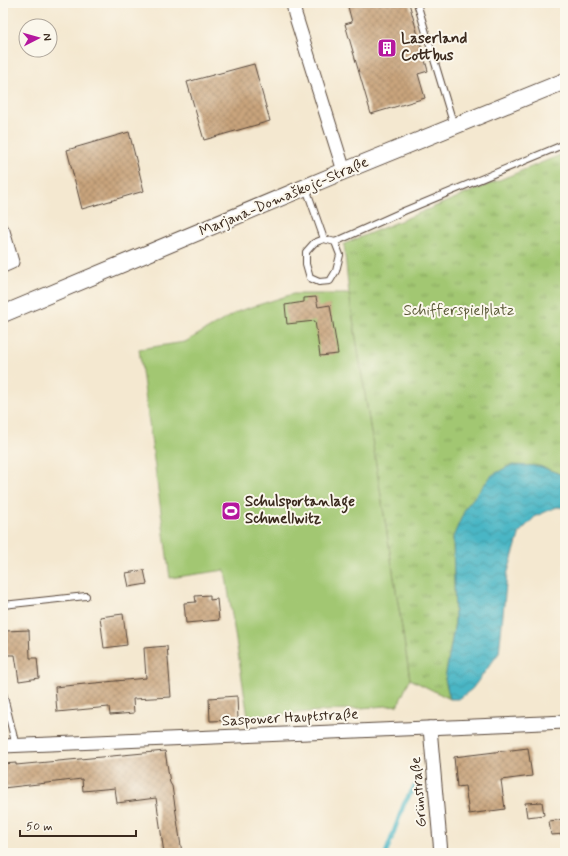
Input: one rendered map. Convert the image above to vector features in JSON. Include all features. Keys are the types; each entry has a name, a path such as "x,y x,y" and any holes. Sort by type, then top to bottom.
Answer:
{"street":[{"path":"293,3 295,14 344,171"},
{"name":"Marjana-Domaškojc-Straße","path":"3,314 344,171 565,81"},
{"path":"3,231 12,262 3,266"},
{"name":"Saspower Hauptstraße","path":"3,746 565,722"},
{"name":"Grünstraße","path":"430,728 441,853"}],"lane":[{"path":"417,3 454,126"},
{"path":"335,242 340,255 336,271 330,281 319,282 310,278 306,264 306,252 314,243 324,239 335,242 404,211 565,144"},
{"path":"306,187 324,239"},
{"path":"3,605 86,596"},
{"path":"3,694 16,746"}],"green space":[{"name":"Schifferspielplatz","path":"565,153 565,476 539,466 453,537 455,622 445,679 450,699 410,679 349,294 344,244"},
{"name":"Schulsportanlage Schmellwitz","path":"293,294 349,294 410,679 398,705 248,717 225,570 170,578 139,349 185,342 239,311"}],"water":[{"path":"511,465 539,466 565,476 565,508 557,507 536,516 520,532 507,575 499,653 472,689 459,699 450,699 445,679 455,622 453,537 466,507 492,475"}],"building":[{"name":"Laserland Cottbus","path":"347,3 409,3 428,71 418,74 425,98 371,114 345,24 352,22"},
{"path":"254,64 270,121 204,140 187,82"},
{"path":"129,132 144,191 82,209 67,150"},
{"path":"316,297 318,307 330,305 338,354 320,356 315,321 287,324 285,305 304,302 304,298"},
{"path":"144,570 147,584 129,587 126,573"},
{"path":"210,595 210,600 217,599 219,620 186,623 184,603 196,602 195,596"},
{"path":"123,614 127,645 104,648 100,617"},
{"path":"29,630 30,658 37,658 39,678 19,681 15,655 7,655 5,631"},
{"path":"167,646 171,697 133,699 134,713 110,715 109,707 57,712 55,687 146,678 144,648"},
{"path":"237,696 238,720 210,721 209,698"},
{"path":"528,748 532,776 501,780 505,809 469,814 465,786 457,787 454,757"},
{"path":"165,751 182,853 164,853 156,798 117,803 115,788 83,791 82,779 3,788 3,764 16,763 16,765"},
{"path":"542,802 544,815 527,817 525,803"},
{"path":"565,819 565,834 551,835 549,821"}],"waterway":[{"path":"386,853 404,804 416,784"}],"place":[{"name":"Laserland Cottbus","path":"387,48"},
{"name":"Schulsportanlage Schmellwitz","path":"231,511"}]}
